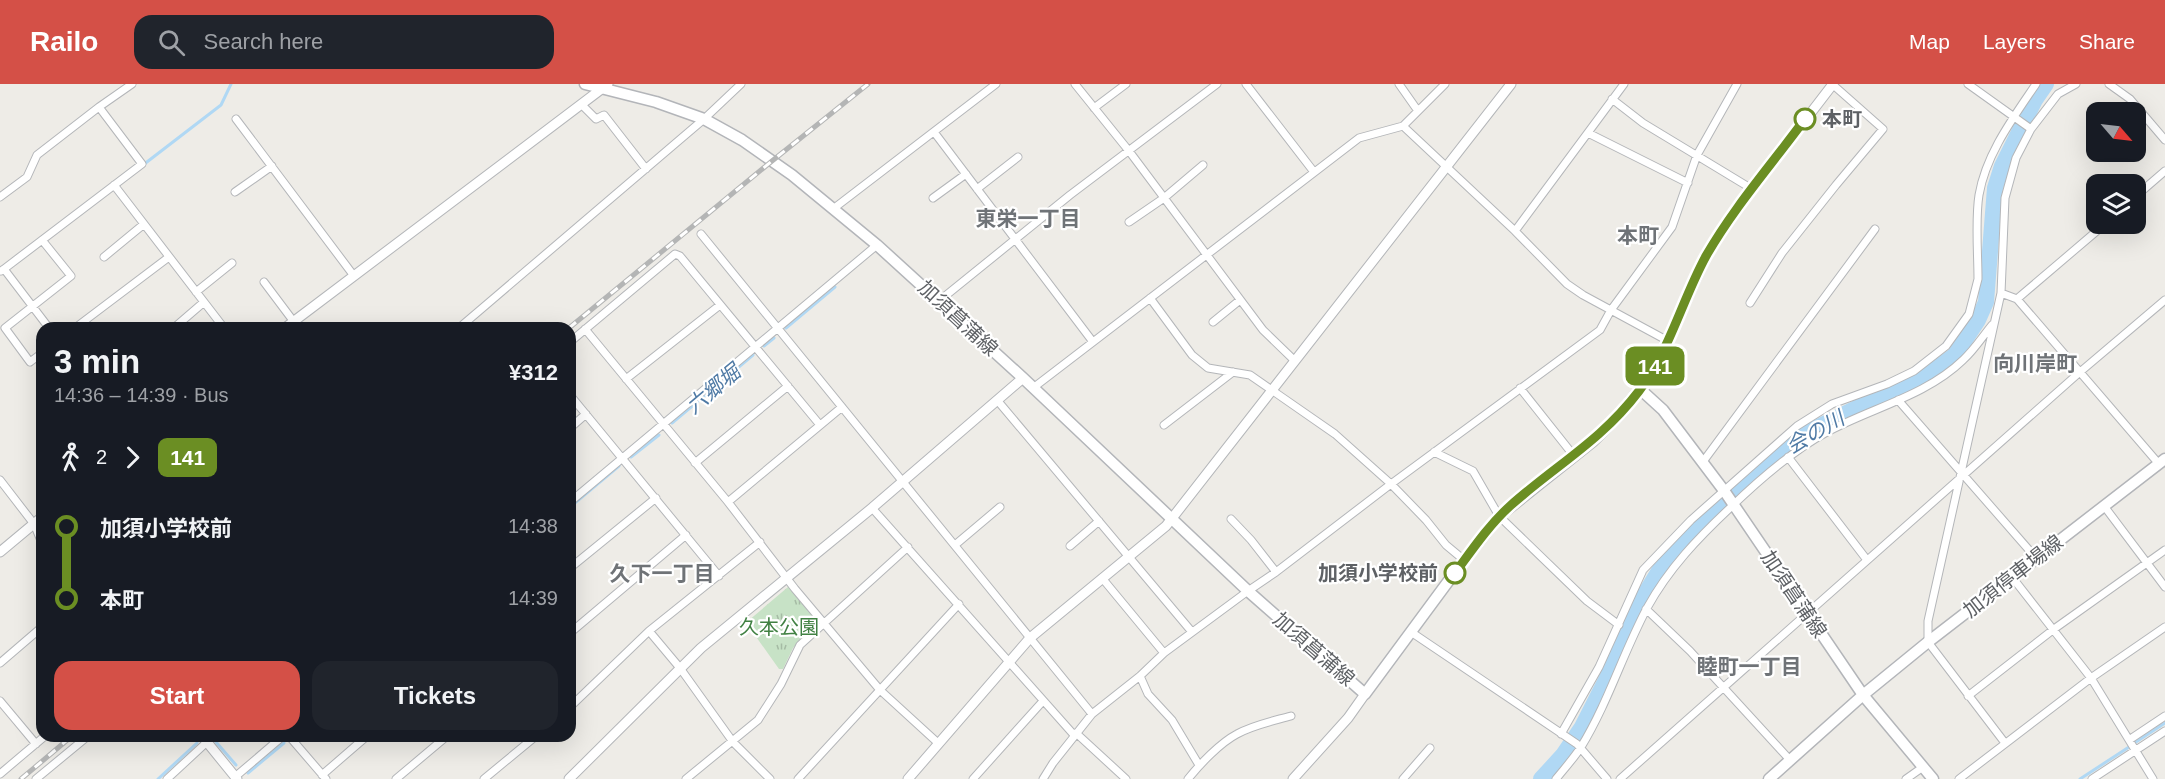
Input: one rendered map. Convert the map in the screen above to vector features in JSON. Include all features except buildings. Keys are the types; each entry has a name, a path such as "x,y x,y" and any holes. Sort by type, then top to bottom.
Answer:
{"main road":[{"name":"加須菖蒲線","path":"585,84 605,86 704,119 767,157 834,209 939,301 1171,520 1365,694 1499,516 1607,428 1640,389 1663,410 1724,491 1863,695 1933,779"},
{"name":"加須停車場線","path":"1770,779 1863,695 1928,642 2162,462"}],"street":[{"path":"0,197 27,177 37,155 132,84"},
{"path":"466,322 704,119 741,84"},
{"path":"834,209 996,84"},
{"path":"1075,84 1129,151 1263,330 1295,361"},
{"path":"1094,108 1126,84"},
{"path":"939,301 1015,239 1217,84"},
{"path":"1246,84 1314,172"},
{"path":"1399,84 1418,111"},
{"path":"1033,388 1359,138 1403,126 1445,84"},
{"path":"908,779 1030,638 1171,520 1447,169 1511,84"},
{"path":"1515,231 1624,84"},
{"path":"1043,779 1092,714 1140,676 1164,653 1600,330 1611,310 1672,227 1697,155 1737,84"},
{"path":"1640,389 1668,341 1706,257 1731,216 1832,84 1883,129 1782,253 1750,303"},
{"path":"1968,84 2031,129"},
{"path":"1564,736 1619,625 1643,570 1691,520 1797,426 1832,404 1887,384 1914,371 1946,346 1969,314 1974,297 1978,279 1979,195 1991,155 2036,84"},
{"path":"2005,743 1928,642 1928,621 2001,293 2005,198 2016,158 2031,129 2058,94 2065,87 2076,84"},
{"path":"2109,84 2130,99 2165,140"},
{"path":"264,282 294,322 605,86"},
{"path":"1612,99 1643,123 1752,189"},
{"path":"581,104 596,119 604,116 646,169"},
{"path":"44,322 2,271 142,164 99,107"},
{"path":"236,119 354,276"},
{"path":"1403,126 1568,284 1583,295 1668,341"},
{"path":"934,132 1093,342"},
{"path":"1587,133 1688,183"},
{"path":"978,189 1018,157"},
{"path":"1129,222 1164,198 1203,165"},
{"path":"235,192 272,166"},
{"path":"2146,187 2165,171"},
{"path":"933,198 966,174"},
{"path":"114,185 219,322"},
{"path":"104,257 144,224"},
{"path":"1702,463 1875,229"},
{"path":"701,234 1092,714"},
{"path":"2017,299 2093,234"},
{"path":"36,358 30,362 5,328 71,276 42,240"},
{"path":"576,497 877,245"},
{"path":"576,337 675,254 680,256 820,425"},
{"path":"83,322 169,256"},
{"path":"196,292 232,264"},
{"path":"2001,293 2017,299 2162,462"},
{"path":"1150,298 1192,355 1208,368 1250,375 1346,443 1391,484 1426,520 1446,545 1464,560"},
{"path":"1213,322 1240,300"},
{"path":"1620,779 1960,476 2165,300"},
{"path":"181,322 204,302"},
{"path":"626,379 720,305"},
{"path":"1556,779 1579,746 1612,686 1647,609 1668,574 1685,552 1733,503 1788,457 1827,432 1898,400 1946,374 1963,360 1994,323"},
{"path":"585,329 880,690 938,743"},
{"path":"1164,425 1233,372"},
{"path":"569,779 680,668 736,618 872,508 1023,378"},
{"path":"695,464 788,386"},
{"path":"1521,388 1574,456"},
{"path":"997,400 1192,632"},
{"path":"1898,400 1960,476 2036,558"},
{"path":"576,402 719,576"},
{"path":"728,502 842,407"},
{"path":"576,423 586,414"},
{"path":"1434,452 1473,471 1499,516 1587,601 1619,625"},
{"path":"1788,457 1867,560"},
{"path":"0,480 36,518"},
{"path":"576,563 656,498"},
{"path":"2104,506 2165,587"},
{"path":"955,545 1000,507"},
{"path":"872,508 1043,701 1075,734 1126,779"},
{"path":"1231,519 1276,572"},
{"path":"1070,546 1099,521"},
{"path":"0,552 36,522"},
{"path":"576,628 686,535"},
{"path":"576,701 649,631 760,542"},
{"path":"686,779 763,715 781,684 797,649 908,547"},
{"path":"1968,696 2054,629 2165,550"},
{"path":"2012,577 2091,678 2153,779"},
{"path":"1102,578 1164,653"},
{"path":"798,779 959,604"},
{"path":"1647,609 1690,651 1790,760"},
{"path":"1959,779 2091,678 2165,627"},
{"path":"649,631 680,668 733,742 770,779"},
{"path":"0,663 36,632"},
{"path":"1411,632 1579,746 1607,779"},
{"path":"1140,676 1148,694 1172,720 1199,765"},
{"path":"1293,779 1342,725 1365,694"},
{"path":"0,701 36,744"},
{"path":"974,779 1043,701"},
{"path":"2129,740 2165,716"},
{"path":"1188,779 1199,765 1236,734 1291,717"},
{"path":"2092,779 2165,731"},
{"path":"0,774 38,742"},
{"path":"36,779 81,742"},
{"path":"167,779 201,742"},
{"path":"206,742 236,778 276,742"},
{"path":"294,742 324,777 361,742"},
{"path":"396,779 440,742"},
{"path":"484,779 529,742"},
{"path":"1403,779 1430,748"},
{"path":"1906,779 1923,767"}],"green space":[{"name":"久本公園","path":"788,587 792,588 818,619 793,648 783,669 779,669 747,624"}],"waterway":[{"path":"143,165 221,105 231,84"},
{"name":"会の川","path":"1541,779 1563,755 1582,727 1606,680 1640,602 1670,553 1756,469 1808,432 1936,369 1955,355 1978,320 1986,302 1995,188 2002,166 2035,100 2046,84"},
{"name":"六郷堀","path":"786,328 835,287"},
{"name":"六郷堀","path":"764,346 774,338"},
{"name":"六郷堀","path":"672,423 753,355"},
{"name":"六郷堀","path":"631,457 659,435"},
{"name":"六郷堀","path":"576,502 619,466"},
{"path":"2136,742 2165,723"},
{"name":"六郷堀","path":"216,742 236,765"},
{"name":"六郷堀","path":"158,779 197,743"},
{"name":"六郷堀","path":"248,773 284,743"},
{"path":"2080,779 2129,747"}],"railway":[{"path":"576,322 868,84"},
{"path":"21,779 65,742"}],"bus line":[{"name":"141","path":"1455,573 1499,516 1593,441 1640,389 1668,341 1706,257 1731,216 1805,119"}],"place":[{"name":"本町","path":"1805,119"},
{"name":"加須小学校前","path":"1455,573"}],"district":[{"name":"東栄一丁目","path":"1028,218"},
{"name":"本町","path":"1638,235"},
{"name":"向川岸町","path":"2035,363"},
{"name":"久下一丁目","path":"662,573"},
{"name":"睦町一丁目","path":"1749,666"}]}
